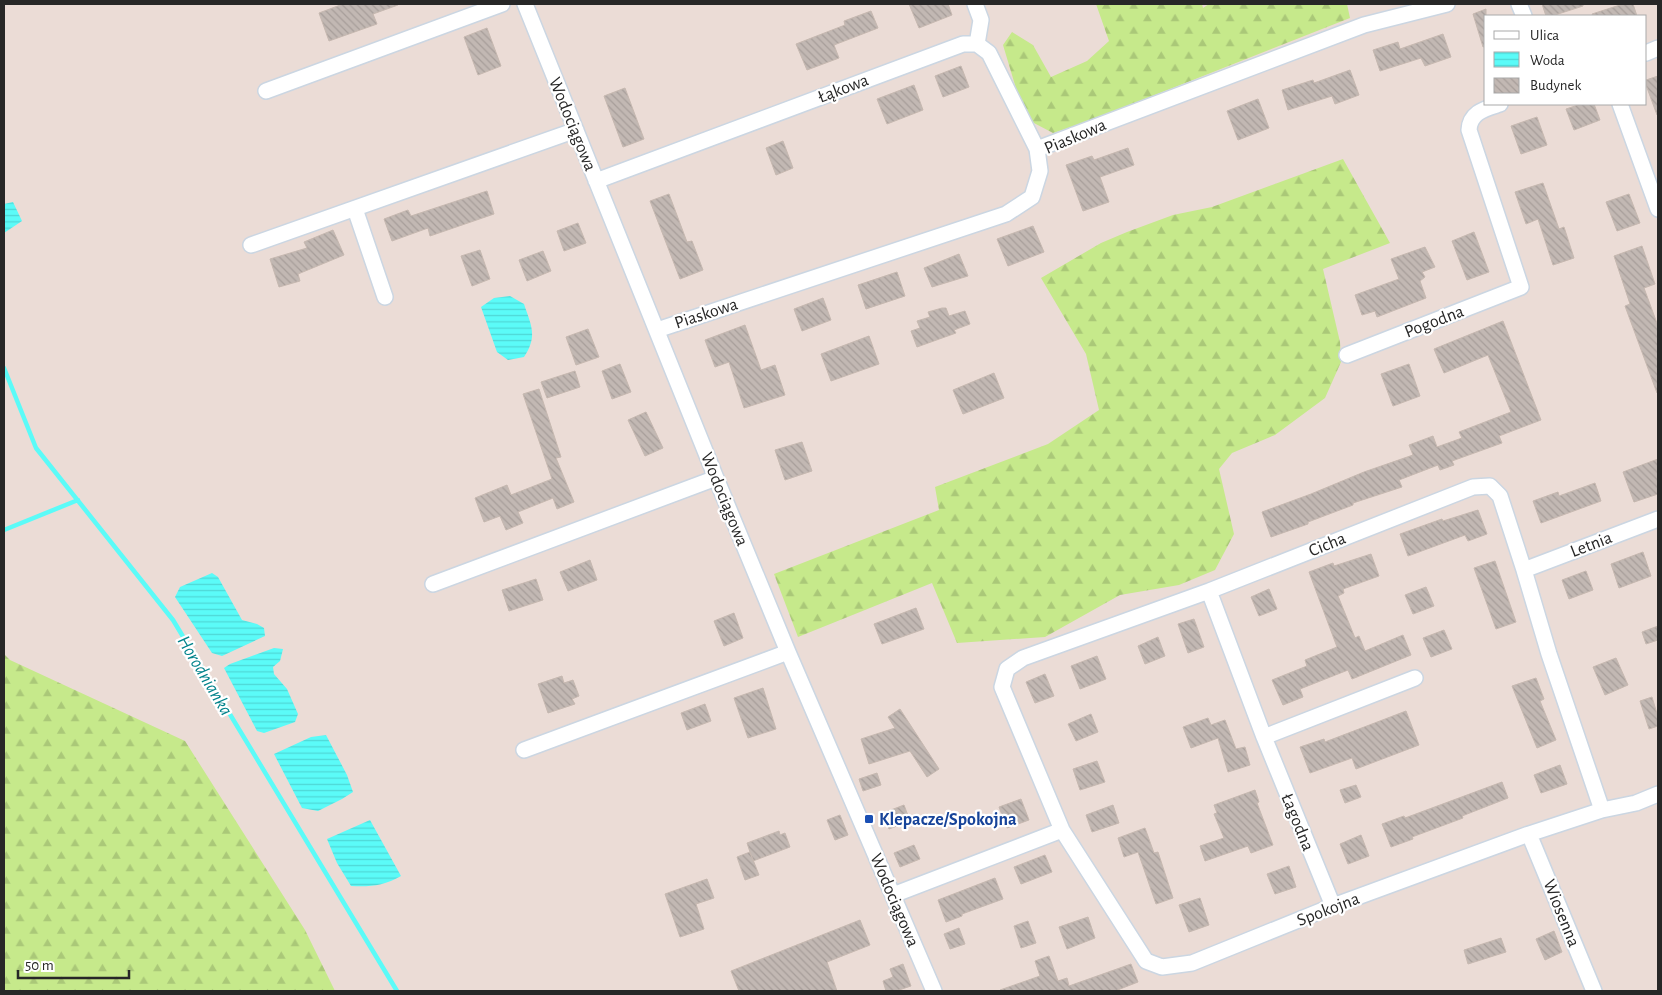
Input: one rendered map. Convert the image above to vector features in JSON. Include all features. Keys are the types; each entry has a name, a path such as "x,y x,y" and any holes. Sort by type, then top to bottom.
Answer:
{"street":[{"path":"266,91 502,4"},
{"name":"Wodociągowa","path":"525,4 788,652 934,991"},
{"path":"974,4 981,20 977,44 989,53 1037,149"},
{"name":"Piaskowa","path":"657,330 1006,214 1032,197 1040,171 1037,149 1364,25 1447,4"},
{"name":"Łąkowa","path":"596,181 963,44 977,44"},
{"name":"Pogodna","path":"1347,355 1521,288 1469,130 1469,124 1475,115 1498,105"},
{"path":"1620,105 1658,209"},
{"path":"251,245 576,130"},
{"path":"355,209 385,297"},
{"path":"433,584 716,478"},
{"name":"Cicha","path":"1062,830 1002,688 1007,669 1023,658 1209,591 1473,487 1490,486 1500,496 1549,654 1602,810"},
{"name":"Letnia","path":"1524,570 1658,519"},
{"name":"Łagodna","path":"1209,591 1264,737 1333,906"},
{"path":"524,750 788,652"},
{"path":"1264,737 1415,678"},
{"name":"Spokojna","path":"1062,830 1146,961 1162,967 1192,963 1333,906 1529,834 1602,810 1636,803 1658,794"},
{"path":"893,895 1062,830"},
{"name":"Wiosenna","path":"1529,834 1594,991"}],"green space":[{"path":"1096,4 1202,4 1203,8 1209,4 1347,4 1350,18 1084,123 1053,133 1032,122 1018,95 1003,45 1012,32 1033,45 1051,77 1087,61 1109,41"},
{"path":"1343,159 1390,243 1323,269 1340,342 1341,362 1325,398 1275,435 1232,453 1219,469 1234,534 1215,570 1179,585 1120,595 1045,637 957,643 932,583 798,637 774,574 939,510 935,487 1048,444 1099,410 1086,354 1041,278 1101,243 1127,232 1173,215 1212,207"},
{"path":"4,654 10,660 185,741 305,930 335,991 4,991"}],"water":[{"path":"13,202 22,221 4,233 4,204"},
{"path":"510,296 524,304 531,324 532,337 524,357 508,360 497,352 481,307 494,298"},
{"path":"212,573 218,577 242,620 264,628 265,636 222,656 212,653 175,597 180,587"},
{"path":"274,648 283,649 280,661 273,667 274,674 287,689 298,714 295,722 264,733 257,731 224,668"},
{"path":"326,735 347,775 353,792 318,811 302,808 274,754 311,737"},
{"path":"370,820 401,876 389,882 376,885 351,886 337,863 327,839"}],"building":[{"path":"343,4 398,5 373,14 377,24 329,41 319,13"},
{"path":"909,4 948,4 952,15 919,28"},
{"path":"1542,4 1583,4 1583,6 1555,15 1546,15"},
{"path":"1623,4 1633,4 1637,15 1592,15"},
{"path":"1486,9 1486,15 1484,15 1483,47 1473,14"},
{"path":"871,11 878,28 834,45 839,58 807,70 796,44 845,25 844,21"},
{"path":"487,28 501,66 478,75 464,37"},
{"path":"1443,34 1451,57 1425,66 1421,58 1380,71 1373,50 1398,42 1400,49"},
{"path":"961,66 969,87 943,97 935,76"},
{"path":"1350,70 1359,95 1335,104 1332,96 1288,110 1282,90 1313,80 1314,83"},
{"path":"1658,76 1658,115 1647,88 1647,80"},
{"path":"914,85 923,110 887,124 877,99"},
{"path":"625,88 644,139 623,147 604,96"},
{"path":"1258,99 1269,128 1238,140 1227,111"},
{"path":"1578,105 1594,105 1600,120 1574,130 1566,109"},
{"path":"1537,117 1547,145 1521,154 1511,126"},
{"path":"783,141 793,168 776,175 766,148"},
{"path":"1128,148 1134,165 1100,177 1109,202 1083,211 1066,165 1092,156 1094,160"},
{"path":"1543,183 1559,229 1564,227 1574,258 1553,265 1538,219 1526,224 1515,192"},
{"path":"487,191 494,214 430,236 428,228 392,241 384,219 408,210 411,216"},
{"path":"669,194 687,242 692,241 703,270 680,279 650,201"},
{"path":"1629,194 1640,223 1617,231 1606,202"},
{"path":"578,223 586,243 564,251 557,231"},
{"path":"1033,226 1044,252 1008,266 997,239"},
{"path":"333,230 344,255 298,274 300,281 279,287 270,259 307,248 304,242"},
{"path":"1474,232 1489,272 1467,280 1452,241"},
{"path":"1642,246 1655,284 1644,288 1658,326 1658,393 1625,306 1630,304 1614,256"},
{"path":"1425,247 1435,267 1422,272 1425,277 1420,281 1426,298 1377,317 1375,311 1362,315 1355,295 1399,279 1391,259"},
{"path":"480,250 490,279 472,286 461,256"},
{"path":"543,251 551,271 527,281 519,260"},
{"path":"959,254 968,276 932,287 924,268"},
{"path":"897,272 905,296 866,309 858,285"},
{"path":"823,298 831,320 802,331 794,309"},
{"path":"946,308 949,316 965,311 970,324 954,330 956,333 917,347 911,331 920,328 917,321 930,317 928,312"},
{"path":"1503,321 1541,420 1499,436 1502,443 1452,461 1454,465 1440,470 1438,465 1399,480 1402,487 1353,503 1353,505 1308,522 1308,524 1271,537 1262,512 1413,455 1409,445 1433,436 1437,447 1462,438 1459,432 1511,412 1488,355 1444,373 1434,349"},
{"path":"745,325 761,370 775,365 785,395 744,408 729,362 715,367 705,340"},
{"path":"588,329 599,357 576,365 566,337"},
{"path":"869,336 879,364 831,381 821,354"},
{"path":"620,364 631,392 612,399 602,371"},
{"path":"1409,364 1420,396 1393,406 1381,374"},
{"path":"575,371 580,387 547,398 541,382"},
{"path":"994,373 1004,398 963,414 953,390"},
{"path":"539,389 561,457 556,458 574,502 557,509 553,498 518,512 523,523 506,530 500,516 484,522 475,498 507,485 511,495 552,479 523,394"},
{"path":"646,412 663,448 645,456 628,420"},
{"path":"802,442 812,471 785,480 775,450"},
{"path":"1658,459 1658,494 1634,502 1623,472"},
{"path":"1595,483 1601,501 1541,523 1533,501 1558,492 1559,496"},
{"path":"1478,510 1487,534 1468,541 1465,535 1408,556 1400,534 1442,519 1443,521"},
{"path":"1643,552 1651,576 1619,588 1611,564"},
{"path":"1371,554 1379,576 1343,589 1344,593 1338,596 1355,638 1359,636 1365,651 1403,635 1411,655 1352,679 1348,670 1300,689 1303,697 1283,705 1272,680 1307,666 1305,660 1337,647 1309,572 1333,563 1334,566"},
{"path":"590,560 597,580 568,591 560,572"},
{"path":"1495,561 1516,622 1496,629 1474,568"},
{"path":"1586,571 1593,590 1569,599 1562,580"},
{"path":"536,579 543,600 509,611 502,590"},
{"path":"1426,587 1434,606 1413,614 1405,595"},
{"path":"1269,589 1277,609 1259,616 1251,597"},
{"path":"916,608 924,629 882,644 874,624"},
{"path":"734,613 743,638 724,646 714,621"},
{"path":"1194,619 1204,647 1188,653 1178,624"},
{"path":"1658,626 1658,640 1646,644 1642,632"},
{"path":"1444,630 1452,649 1431,657 1423,638"},
{"path":"1158,637 1165,656 1145,664 1138,646"},
{"path":"1097,656 1106,679 1080,689 1071,666"},
{"path":"1616,658 1628,685 1605,695 1593,667"},
{"path":"1045,674 1054,696 1035,703 1026,682"},
{"path":"562,676 564,683 573,680 579,696 572,699 575,704 548,713 538,684"},
{"path":"1536,678 1544,699 1540,701 1556,740 1537,748 1512,686"},
{"path":"763,688 776,729 748,738 734,698"},
{"path":"1652,697 1658,717 1658,726 1649,729 1640,701"},
{"path":"705,704 711,721 687,730 681,713"},
{"path":"900,709 939,769 927,777 910,751 869,764 861,739 895,728 888,717"},
{"path":"1406,711 1419,745 1356,769 1352,758 1310,773 1300,747 1324,739 1325,742"},
{"path":"1091,714 1098,732 1076,741 1068,724"},
{"path":"1208,718 1211,725 1225,720 1236,749 1245,747 1250,765 1228,772 1218,738 1191,748 1183,727"},
{"path":"1097,761 1105,782 1080,790 1073,769"},
{"path":"1560,765 1567,784 1541,793 1534,775"},
{"path":"877,773 881,785 863,791 859,779"},
{"path":"1502,782 1508,798 1391,847 1382,824 1404,816 1405,818"},
{"path":"1356,785 1361,797 1345,803 1340,790"},
{"path":"1255,790 1259,802 1257,803 1273,845 1251,853 1248,846 1205,861 1200,846 1224,838 1214,814 1217,813 1214,805"},
{"path":"1021,799 1029,820 1007,828 999,807"},
{"path":"904,805 910,821 889,829 883,813"},
{"path":"1113,805 1119,823 1092,832 1086,815"},
{"path":"840,815 848,835 835,840 827,820"},
{"path":"1145,828 1154,853 1158,852 1173,898 1156,904 1138,852 1124,857 1118,838"},
{"path":"779,831 780,835 785,833 790,847 753,861 747,843"},
{"path":"1361,835 1369,856 1348,864 1340,844"},
{"path":"914,845 920,859 900,867 894,853"},
{"path":"750,852 759,875 745,880 737,857"},
{"path":"1045,855 1052,872 1021,884 1014,867"},
{"path":"1289,866 1296,887 1275,894 1267,874"},
{"path":"995,878 1003,899 946,922 938,900"},
{"path":"707,879 714,898 696,904 704,929 680,937 665,894"},
{"path":"1200,898 1209,925 1189,932 1179,905"},
{"path":"1088,917 1095,938 1067,949 1059,927"},
{"path":"860,920 870,945 827,962 837,991 739,991 731,971"},
{"path":"1028,921 1036,943 1021,948 1014,926"},
{"path":"959,928 965,944 950,949 944,934"},
{"path":"1554,931 1562,952 1545,960 1536,939"},
{"path":"1501,938 1506,952 1468,964 1464,950"},
{"path":"1049,956 1058,981 1067,978 1069,986 1131,964 1138,982 1115,991 1000,990 1040,976 1035,961"},
{"path":"903,964 911,986 896,991 886,991 883,981 893,977 890,969"}],"waterway":[{"name":"Horodnianka","path":"4,368 36,448 173,620 397,991"},
{"path":"4,530 78,500"}],"place":[{"name":"Klepacze/Spokojna","path":"869,819"}]}
